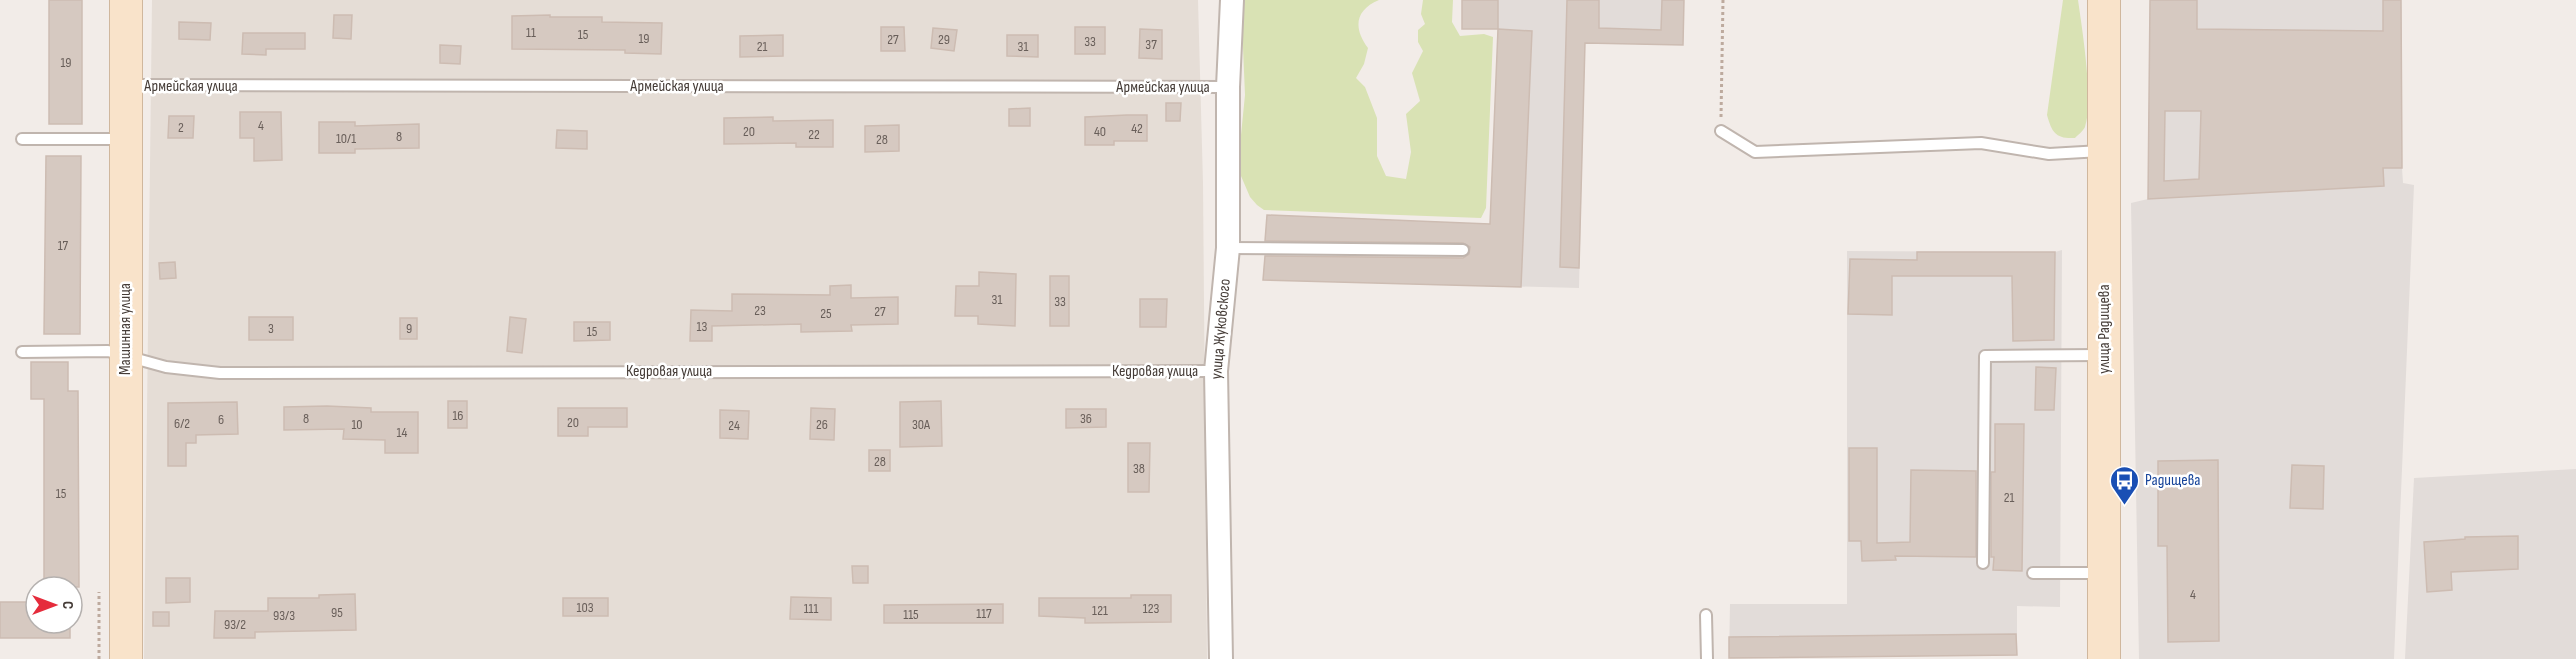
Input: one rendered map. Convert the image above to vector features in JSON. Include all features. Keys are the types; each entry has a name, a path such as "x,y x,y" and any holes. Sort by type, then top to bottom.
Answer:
{"street":[{"name":"Машинная улица","path":"126,0 126,659"},
{"name":"улица Жуковского","path":"1221,659 1216,370 1228,248 1228,87 1232,0"},
{"name":"улица Радищева","path":"2104,0 2104,659"}],"lane":[{"name":"Армейская улица","path":"126,86 1228,87"},
{"path":"1721,131 1755,152 1981,143 2049,154 2104,151"},
{"path":"22,139 125,138"},
{"path":"1228,248 1463,250"},
{"name":"Кедровая улица","path":"22,352 108,351 165,368 220,373 1216,370"},
{"path":"1983,563 1986,356 2104,355"},
{"path":"2034,573 2104,573"},
{"path":"1706,615 1707,659"}],"path":[{"path":"1721,131 1720,99 1724,28 1722,0"}],"shaded area":[{"path":"152,0 1198,0 1203,183 1207,659 144,659"},
{"path":"1462,0 1684,0 1683,45 1585,43 1579,288 1263,280 1267,215 1490,224 1498,29 1462,29"},
{"path":"2150,0 2401,0 2403,183 2414,185 2394,659 2139,659 2131,203 2148,199"},
{"path":"2062,250 2060,607 2017,606 2017,655 1729,658 1730,604 1847,604 1847,251 2055,252"},
{"path":"2576,469 2576,659 2405,659 2414,478"}],"green space":[{"path":"1241,0 1379,0 1365,9 1359,20 1360,33 1368,48 1364,64 1356,78 1365,87 1377,118 1377,156 1386,176 1406,179 1411,152 1406,114 1420,101 1412,73 1423,51 1418,42 1418,30 1425,24 1421,14 1423,0 1453,0 1452,22 1460,36 1484,34 1493,37 1486,208 1481,218 1264,210 1257,205 1250,197 1241,176 1239,155 1245,95"},
{"path":"2063,0 2078,0 2086,65 2087,116 2085,127 2075,138 2056,134 2047,115"}],"building":[{"path":"49,0 82,0 82,124 49,124"},
{"path":"1462,0 1498,0 1498,29 1462,29"},
{"path":"1567,0 1599,0 1599,28 1661,30 1662,0 1684,0 1683,45 1585,43 1579,268 1560,267"},
{"path":"2150,0 2197,0 2197,29 2383,31 2383,0 2401,0 2402,168 2383,168 2384,186 2148,199","holes":["2165,111 2201,111 2199,179 2164,181"]},
{"path":"334,15 352,15 351,39 333,38"},
{"path":"550,15 550,17 602,17 602,22 662,23 661,54 625,53 625,50 512,49 512,16"},
{"path":"179,22 211,23 210,40 179,39"},
{"path":"881,27 904,27 905,51 881,51"},
{"path":"1075,27 1105,27 1105,54 1075,54"},
{"path":"933,28 957,30 954,51 931,48"},
{"path":"1140,29 1162,30 1162,59 1139,58"},
{"path":"1498,29 1532,31 1521,287 1263,280 1265,256 1463,258 1469,254 1470,247 1463,243 1265,241 1267,215 1490,224"},
{"path":"243,33 305,33 305,49 266,49 266,55 242,54"},
{"path":"783,35 783,56 740,57 740,36"},
{"path":"1007,35 1038,35 1038,57 1007,56"},
{"path":"440,45 461,46 460,64 440,63"},
{"path":"1166,103 1181,103 1180,121 1166,121"},
{"path":"1030,108 1030,126 1009,126 1009,109"},
{"path":"240,112 281,112 282,160 254,161 254,138 240,138"},
{"path":"1147,115 1147,141 1114,141 1114,145 1085,145 1085,117"},
{"path":"169,116 194,116 193,138 168,138"},
{"path":"773,117 773,121 833,120 833,147 796,147 796,143 724,144 724,118"},
{"path":"319,122 355,122 355,126 419,124 419,148 355,149 355,153 319,153"},
{"path":"899,125 899,151 865,152 865,126"},
{"path":"557,130 587,131 587,149 556,148"},
{"path":"46,156 81,156 80,334 44,334"},
{"path":"1917,252 2055,252 2054,340 2013,341 2012,276 1892,276 1892,315 1848,314 1850,259 1917,260"},
{"path":"175,262 176,278 160,279 159,263"},
{"path":"979,272 1016,274 1015,326 978,324 978,316 955,316 956,286 979,286"},
{"path":"1050,276 1069,276 1069,326 1050,326"},
{"path":"851,285 851,298 898,297 898,324 851,325 852,331 801,332 801,324 712,326 712,341 690,341 691,310 732,311 732,294 830,295 830,286"},
{"path":"1140,299 1167,299 1166,327 1140,327"},
{"path":"249,317 293,317 293,340 249,340"},
{"path":"510,317 526,319 522,353 507,351"},
{"path":"400,318 417,318 417,339 400,339"},
{"path":"574,322 610,322 610,340 574,341"},
{"path":"31,362 68,362 68,391 78,391 79,575 44,575 44,399 31,399"},
{"path":"2036,367 2056,368 2054,410 2035,410"},
{"path":"448,401 467,401 467,428 448,428"},
{"path":"941,401 942,446 900,447 900,402"},
{"path":"237,402 238,434 196,435 196,443 186,443 186,466 168,466 168,403"},
{"path":"284,407 371,408 371,412 418,412 418,453 385,453 385,440 343,439 344,429 284,430"},
{"path":"558,408 627,408 627,427 588,427 588,436 558,436"},
{"path":"811,408 835,409 834,440 810,439"},
{"path":"1066,409 1106,409 1106,427 1066,428"},
{"path":"720,410 749,411 748,439 720,438"},
{"path":"1995,424 2024,424 2022,571 1993,570 1991,472 1995,472"},
{"path":"1128,443 1150,443 1149,492 1128,492"},
{"path":"1849,448 1877,448 1877,543 1910,542 1911,470 1976,471 1976,557 1895,556 1896,560 1862,561 1861,541 1849,541"},
{"path":"869,450 890,450 890,471 869,471"},
{"path":"2218,460 2219,641 2168,642 2167,546 2158,546 2158,461"},
{"path":"2292,465 2324,466 2323,509 2290,508"},
{"path":"2518,536 2518,569 2451,572 2452,590 2427,592 2424,542 2465,539 2465,537"},
{"path":"852,566 868,566 868,583 853,583"},
{"path":"166,578 190,578 190,602 166,603"},
{"path":"355,594 356,630 255,632 255,638 214,638 215,611 268,611 268,598 319,598 319,595"},
{"path":"1131,595 1171,595 1171,622 1085,623 1085,618 1039,616 1039,598 1131,598"},
{"path":"791,597 831,598 831,620 790,619"},
{"path":"563,598 608,598 608,616 563,616"},
{"path":"0,602 24,602 24,635 70,635 70,638 0,638"},
{"path":"1003,604 1003,623 884,623 884,605"},
{"path":"153,612 169,612 169,626 153,626"},
{"path":"2016,634 2017,655 1729,658 1729,637"}],"place":[{"name":"Радищева","path":"2124,506"}]}
